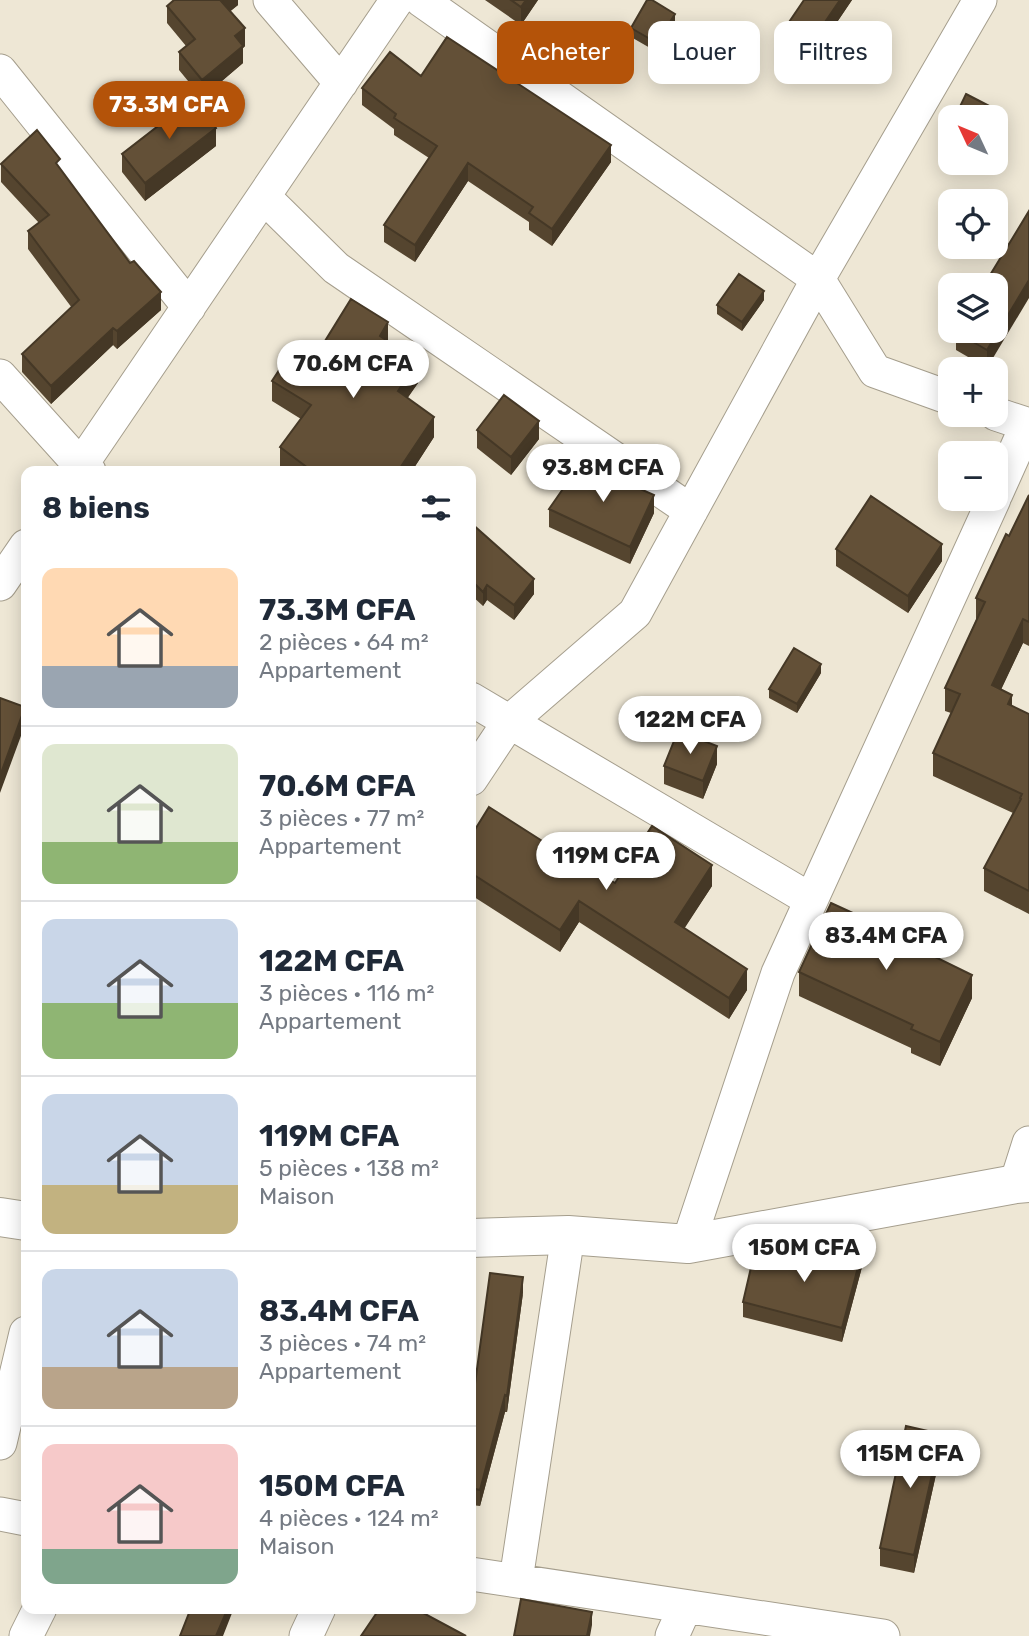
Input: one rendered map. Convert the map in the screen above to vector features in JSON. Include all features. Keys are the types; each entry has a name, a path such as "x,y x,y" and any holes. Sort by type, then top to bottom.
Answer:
{"street":[{"path":"270,0 341,83"},
{"path":"84,466 397,0"},
{"path":"421,0 818,279 875,371 938,394"},
{"path":"476,772 509,722 635,613 818,279 980,0"},
{"path":"0,71 189,307"},
{"path":"264,197 335,268 691,510"},
{"path":"0,376 79,466"},
{"path":"1008,418 1028,425 1008,468"},
{"path":"688,1244 778,972 988,511"},
{"path":"0,584 21,553"},
{"path":"476,702 811,900"},
{"path":"476,1238 568,1235 688,1244 1022,1183 1029,1143"},
{"path":"0,1217 21,1220"},
{"path":"516,1580 568,1235"},
{"path":"0,1443 21,1354"},
{"path":"0,1514 21,1517"},
{"path":"476,1575 883,1636"},
{"path":"672,1636 682,1614 690,1606"},
{"path":"26,1636 37,1614"},
{"path":"306,1636 317,1614"}],"building":[{"path":"174,0 222,0 245,28 235,36 243,46 202,80 179,52 195,39 167,6"},
{"path":"511,0 526,0 521,7"},
{"path":"647,0 652,0 675,14 671,21 648,21 648,38 634,30 634,23"},
{"path":"804,0 840,0 826,21 790,21"},
{"path":"447,37 497,70 497,84 518,84 611,145 552,229 529,213 533,207 468,163 415,245 384,225 437,146 394,118 396,114 362,88 390,52 421,76"},
{"path":"966,94 987,105 961,105"},
{"path":"193,99 216,128 145,183 122,154"},
{"path":"37,130 60,159 56,163 130,263 134,261 161,292 117,331 113,328 51,386 22,354 79,300 28,231 49,215 1,164"},
{"path":"1029,211 1029,280 1008,315 1008,273 991,273 1000,259 1008,259 1008,246"},
{"path":"739,274 764,291 742,322 717,305"},
{"path":"351,299 388,322 380,336 418,362 398,391 434,417 401,466 305,466 280,447 311,405 272,381 293,349 312,362"},
{"path":"975,343 991,343 987,350"},
{"path":"504,395 539,421 511,457 477,430"},
{"path":"581,463 654,495 630,547 549,509"},
{"path":"1029,495 1029,622 1023,619 992,685 1012,695 1008,704 1029,714 1029,891 984,868 1022,794 933,753 960,694 945,688 985,602 976,598 1006,534 1009,536"},
{"path":"871,496 942,544 908,596 836,549"},
{"path":"476,527 534,579 514,605 487,585 483,592 476,585"},
{"path":"794,648 821,664 797,704 769,689"},
{"path":"0,698 21,706 21,718 0,776"},
{"path":"678,731 717,746 703,781 664,766"},
{"path":"489,807 608,883 610,880 615,883 652,826 712,865 675,922 747,969 729,998 579,901 560,930 476,876 476,828"},
{"path":"831,903 929,948 927,953 972,975 940,1042 911,1029 913,1025 799,972"},
{"path":"828,1244 862,1252 842,1328 743,1302 756,1246 823,1261"},
{"path":"490,1273 523,1277 507,1396 505,1395 480,1490 476,1489 476,1376"},
{"path":"906,1426 941,1434 914,1555 880,1548"},
{"path":"521,1599 592,1612 587,1636 514,1636"},
{"path":"189,1614 225,1614 216,1636 180,1636"},
{"path":"376,1614 425,1614 466,1636 361,1636"}]}
